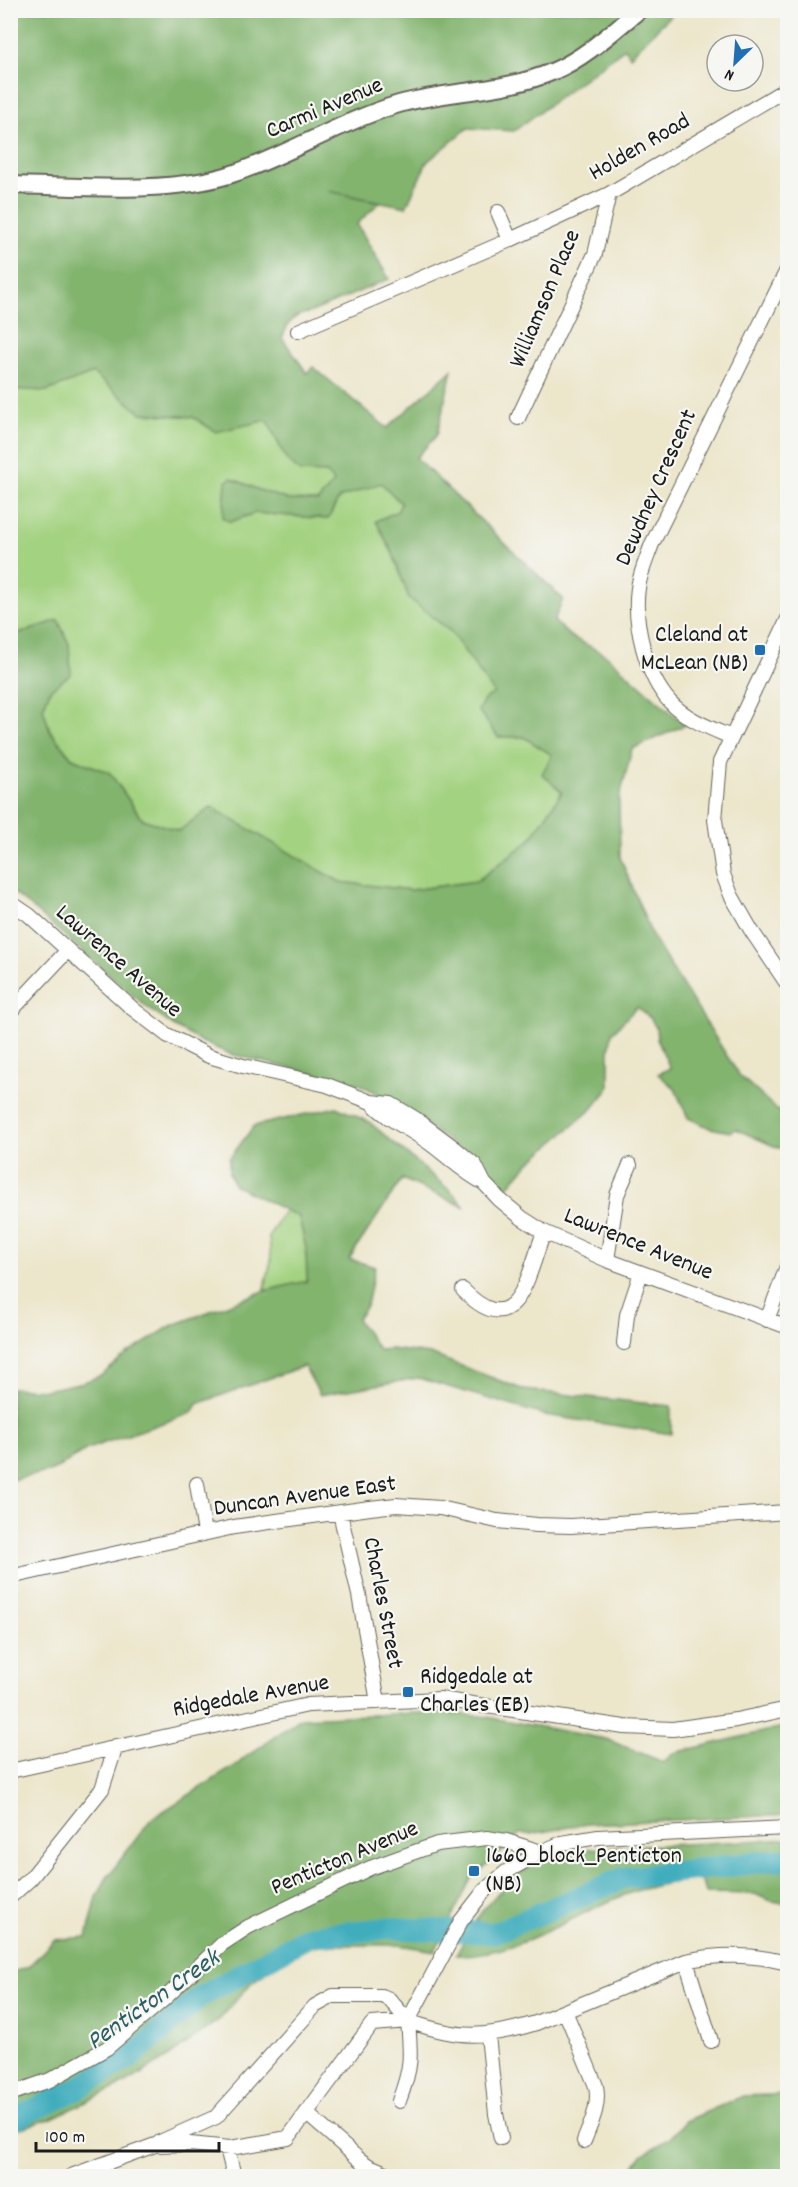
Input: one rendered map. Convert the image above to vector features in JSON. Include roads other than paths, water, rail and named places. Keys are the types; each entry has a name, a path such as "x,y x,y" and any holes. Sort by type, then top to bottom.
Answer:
{"street":[{"name":"Carmi Avenue","path":"10,185 161,186 220,177 255,165 398,105 518,82 554,71 594,47 639,10"},
{"name":"Holden Road","path":"298,331 510,240 609,194 788,87"},
{"name":"Williamson Place","path":"518,418 595,254 609,194"},
{"path":"498,212 510,240"},
{"name":"Dewdney Crescent","path":"731,737 691,718 670,702 651,672 640,635 637,612 638,587 652,544 788,268"},
{"path":"788,620 720,762 715,820 722,866 731,895 756,938 788,985"},
{"path":"774,647 788,653"},
{"name":"Lawrence Avenue","path":"10,902 29,915 133,1009 168,1035 198,1051 243,1066 327,1085 371,1101 385,1116 430,1143 466,1174 484,1183 522,1218 544,1232 607,1260 788,1327"},
{"path":"10,1012 68,950"},
{"path":"607,1260 617,1200 630,1165"},
{"path":"463,1290 476,1304 484,1308 501,1311 509,1308 520,1297 544,1232"},
{"path":"767,1320 788,1264"},
{"path":"624,1343 627,1315 641,1273"},
{"path":"197,1484 205,1533"},
{"name":"Duncan Avenue East","path":"10,1577 234,1527 396,1505 440,1508 497,1521 571,1526 788,1512"},
{"name":"Charles Street","path":"340,1513 359,1595 378,1702"},
{"name":"Ridgedale Avenue","path":"10,1771 308,1705 440,1699 624,1727 673,1729 736,1720 788,1709"},
{"path":"10,1898 31,1878 102,1789 116,1746"},
{"path":"399,2101 408,2078 412,2058 408,2020 461,1921 485,1890 506,1872 541,1851 562,1843 598,1837 788,1828"},
{"name":"Penticton Avenue","path":"10,2094 50,2080 106,2048 163,2000 222,1944 248,1927 370,1868 437,1844 487,1838 541,1851"},
{"path":"155,2145 190,2144 227,2148 288,2138 372,2024 408,2020 451,2034 488,2034 511,2031 686,1961 743,1954 764,1956 788,1963"},
{"path":"686,1961 711,2042"},
{"path":"71,2176 155,2145 216,2117 315,2006 327,1998 382,1996 389,1999 408,2020"},
{"path":"565,2011 596,2086 598,2098 596,2110 584,2141"},
{"path":"488,2034 496,2114 501,2138"},
{"path":"306,2113 360,2160 393,2176"},
{"path":"227,2148 234,2176"}],"waterway":[{"name":"Penticton Creek","path":"10,2121 75,2090 132,2056 202,1996 309,1936 390,1928 494,1933 624,1878 788,1859"}],"place":[{"name":"Cleland at McLean (NB)","path":"760,650"},
{"name":"Ridgedale at Charles (EB)","path":"408,1692"},
{"name":"1660_block_Penticton (NB)","path":"474,1871"}]}
